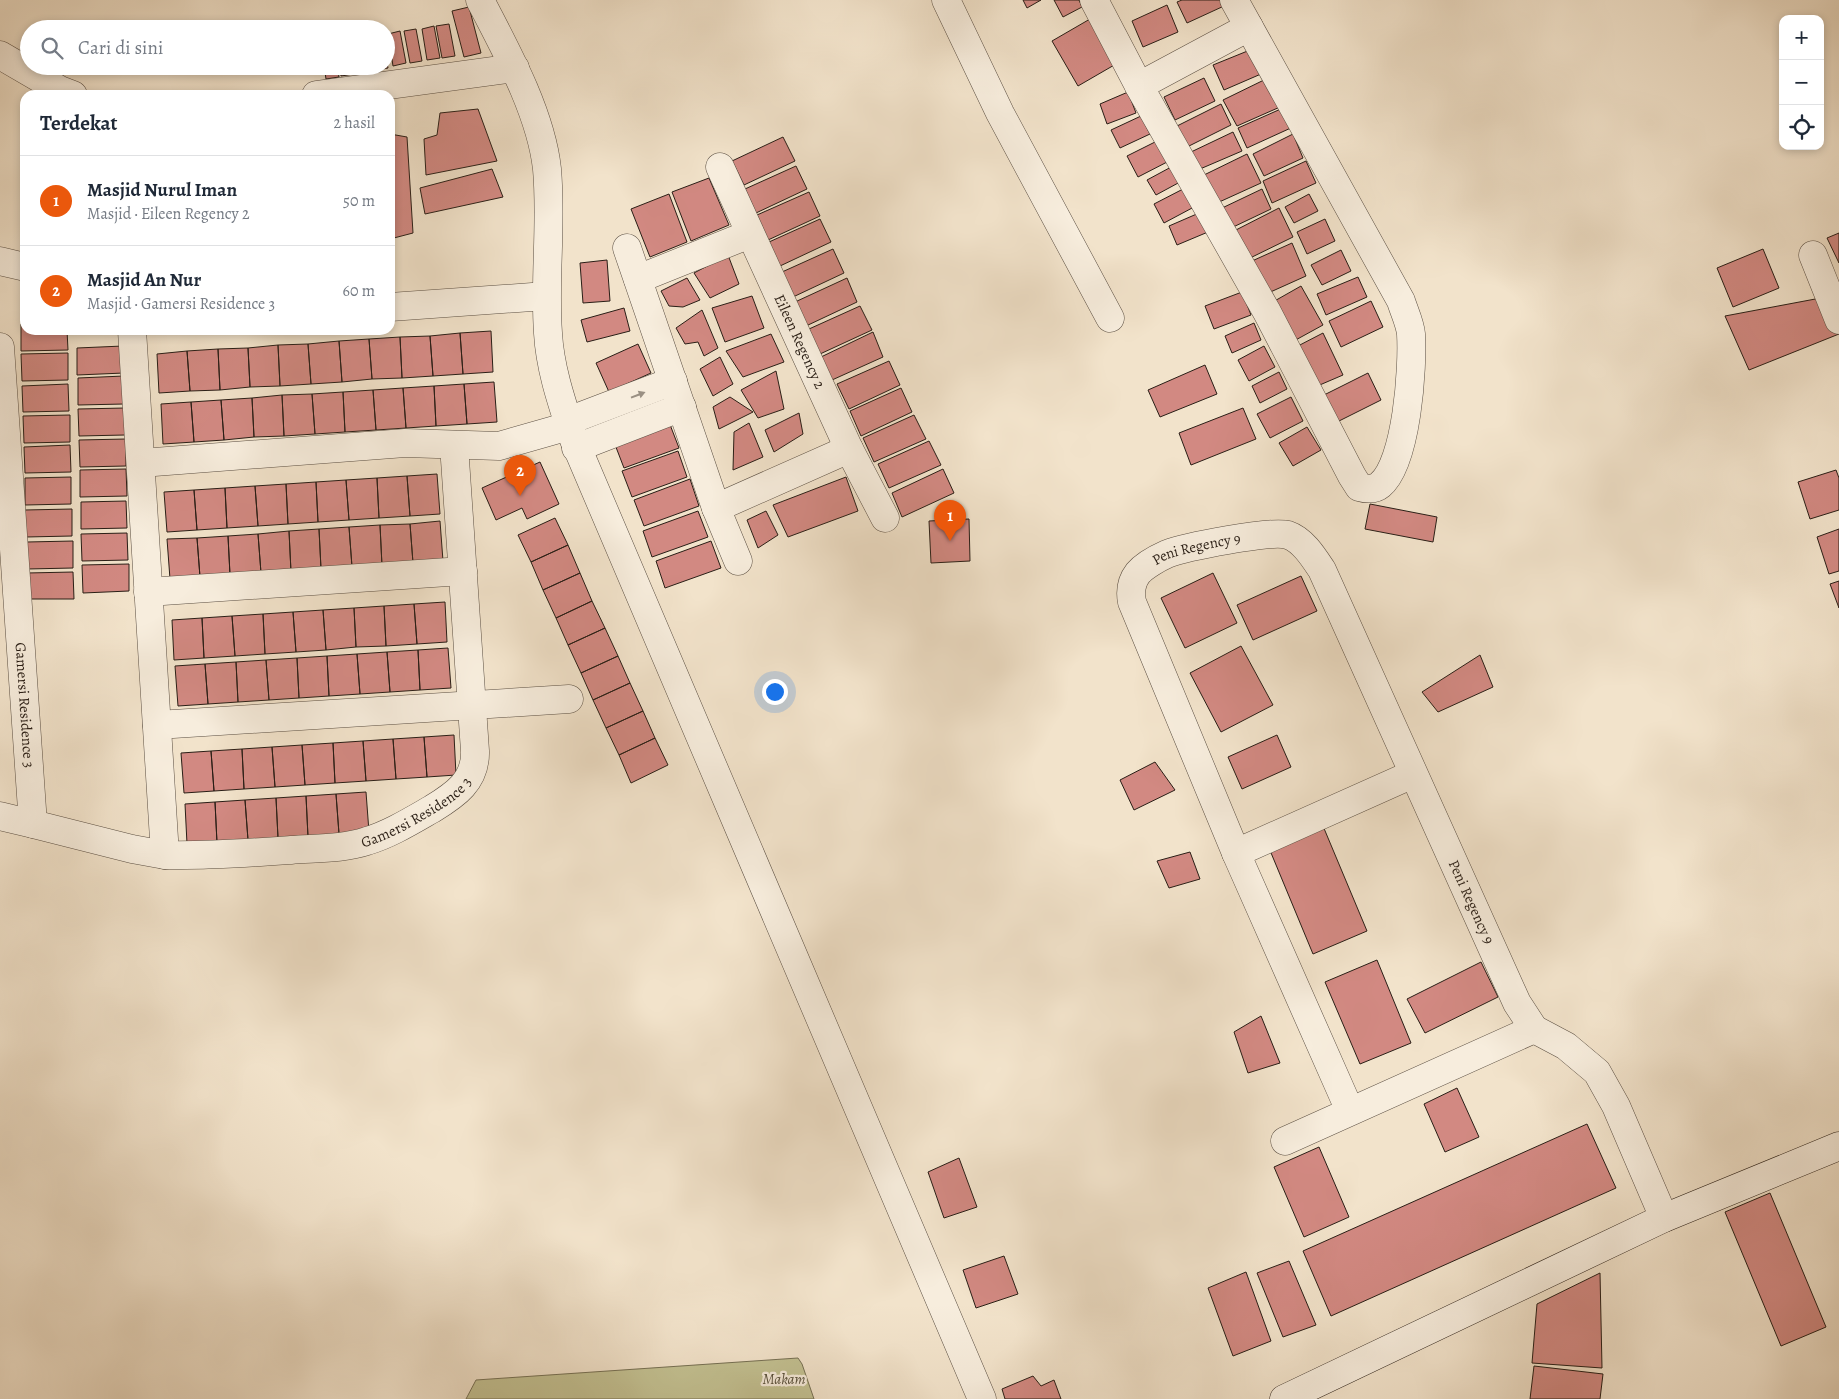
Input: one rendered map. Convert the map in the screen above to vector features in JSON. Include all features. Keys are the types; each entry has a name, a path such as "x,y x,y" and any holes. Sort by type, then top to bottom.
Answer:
{"street":[{"path":"480,0 515,68 535,120 547,168 546,296 548,336 552,361 571,432 982,1399"},
{"path":"946,0 965,36 1000,113 1110,318"},
{"path":"1094,0 1139,86 1267,312 1352,476 1359,487 1368,489 1380,485 1389,474 1406,420 1410,385 1410,331 1401,300 1234,0"},
{"path":"1139,86 1249,27"},
{"path":"0,54 20,66"},
{"path":"353,90 515,68"},
{"path":"35,75 60,90"},
{"name":"Eileen Regency 2","path":"720,167 849,449 885,518"},
{"path":"638,279 750,234"},
{"path":"627,248 716,508 738,561"},
{"path":"1813,255 1839,320"},
{"path":"0,261 20,266"},
{"path":"395,307 546,296"},
{"path":"132,335 165,855"},
{"name":"Gamersi Residence 3","path":"0,347 33,824"},
{"path":"571,432 673,381"},
{"path":"141,463 405,443 499,446 682,407"},
{"name":"Gamersi Residence 3","path":"0,816 132,850 165,855 219,855 323,848 364,842 378,837 452,797 467,781 475,764 454,445"},
{"path":"716,508 849,449"},
{"name":"Peni Regency 9","path":"1350,1111 1236,852 1132,602 1130,591 1138,574 1167,554 1233,539 1274,534 1289,535 1309,550 1322,570 1517,1003 1534,1029 1566,1046 1598,1072 1616,1106 1664,1218"},
{"path":"148,592 463,571"},
{"path":"157,725 569,698"},
{"path":"1236,852 1413,774"},
{"path":"1284,1141 1534,1029"},
{"path":"1284,1399 1664,1218 1839,1146"}],"green space":[{"name":"Makam","path":"798,1358 802,1364 814,1399 466,1399 476,1380"}],"building":[{"path":"1023,0 1041,0 1027,8"},
{"path":"1054,0 1079,0 1082,7 1063,17"},
{"path":"1182,0 1221,0 1224,6 1187,23 1177,2"},
{"path":"1167,5 1178,32 1143,47 1132,21"},
{"path":"469,7 481,53 464,57 452,11"},
{"path":"1090,19 1116,64 1078,86 1052,41"},
{"path":"449,24 455,56 442,58 436,26"},
{"path":"434,26 440,58 427,60 422,29"},
{"path":"416,29 422,61 410,63 404,31"},
{"path":"400,31 406,63 395,66 395,32"},
{"path":"1250,50 1261,74 1224,90 1213,65"},
{"path":"325,75 339,75 339,77 326,79"},
{"path":"1204,78 1215,101 1175,120 1164,97"},
{"path":"1266,79 1280,107 1237,126 1223,100"},
{"path":"1128,92 1136,113 1107,124 1100,104"},
{"path":"1221,104 1231,125 1187,147 1177,126"},
{"path":"1283,108 1293,127 1247,148 1238,128"},
{"path":"478,109 497,161 426,175 424,139 437,135 440,113"},
{"path":"1141,116 1150,134 1120,148 1111,130"},
{"path":"1233,132 1242,151 1200,169 1191,152"},
{"path":"1293,134 1303,158 1264,176 1253,154"},
{"path":"395,135 407,137 413,233 395,238"},
{"path":"783,137 795,161 744,185 732,161"},
{"path":"1161,139 1171,160 1138,177 1127,156"},
{"path":"1247,154 1261,183 1217,203 1204,175"},
{"path":"1306,161 1316,183 1272,203 1263,181"},
{"path":"796,166 807,189 756,213 745,189"},
{"path":"1173,166 1180,182 1156,195 1147,180"},
{"path":"492,169 503,197 425,214 420,188"},
{"path":"709,178 729,225 691,241 672,192"},
{"path":"1185,188 1194,207 1164,223 1154,204"},
{"path":"1262,189 1271,209 1229,229 1220,209"},
{"path":"809,192 820,216 768,240 757,215"},
{"path":"669,194 687,242 650,257 631,209"},
{"path":"1309,194 1318,211 1294,223 1285,207"},
{"path":"1279,208 1293,237 1246,260 1232,232"},
{"path":"1199,213 1208,232 1177,245 1169,226"},
{"path":"820,219 831,242 780,266 769,242"},
{"path":"1325,219 1335,241 1307,254 1297,232"},
{"path":"1839,233 1839,263 1827,238"},
{"path":"1292,243 1306,276 1266,294 1252,261"},
{"path":"833,249 844,273 793,297 782,272"},
{"path":"1763,249 1779,288 1733,307 1717,268"},
{"path":"1341,250 1351,271 1322,285 1311,265"},
{"path":"728,255 739,284 710,298 694,273"},
{"path":"607,260 610,301 583,303 580,263"},
{"path":"1358,277 1367,297 1326,315 1317,294"},
{"path":"687,278 700,300 683,307 669,306 661,291"},
{"path":"847,278 857,302 806,326 795,302"},
{"path":"1301,286 1323,325 1292,342 1271,303"},
{"path":"1242,292 1251,315 1214,329 1205,306"},
{"path":"752,296 764,328 725,342 712,308"},
{"path":"1826,297 1839,328 1839,334 1749,370 1725,316"},
{"path":"1371,301 1383,327 1341,347 1329,321"},
{"path":"860,306 872,330 820,354 809,329"},
{"path":"624,308 630,331 587,342 581,320"},
{"path":"702,310 718,348 704,356 698,342 685,344 676,328"},
{"path":"1254,323 1261,340 1232,353 1225,336"},
{"path":"491,331 493,372 463,374 460,333"},
{"path":"873,332 883,357 832,380 821,357"},
{"path":"460,333 463,374 433,376 430,336"},
{"path":"1323,333 1343,375 1315,387 1296,347"},
{"path":"771,334 784,362 743,377 726,351"},
{"path":"21,335 67,335 68,350 21,351"},
{"path":"430,336 433,376 402,378 400,337"},
{"path":"400,337 402,378 372,379 369,339"},
{"path":"369,339 372,379 342,382 339,341"},
{"path":"339,341 342,382 311,384 308,344"},
{"path":"308,344 311,384 280,386 278,345"},
{"path":"638,344 651,373 609,392 596,363"},
{"path":"278,345 280,386 250,387 248,348"},
{"path":"123,346 124,373 77,375 77,348"},
{"path":"1264,346 1275,367 1249,381 1238,360"},
{"path":"248,348 250,387 220,390 218,349"},
{"path":"218,349 220,390 190,391 187,351"},
{"path":"187,351 190,391 159,393 157,354"},
{"path":"68,353 68,380 22,381 21,354"},
{"path":"720,357 733,384 713,396 700,369"},
{"path":"889,361 900,385 849,409 837,384"},
{"path":"1205,365 1217,394 1160,417 1148,390"},
{"path":"776,371 784,409 758,418 741,390"},
{"path":"1279,372 1287,389 1260,403 1252,386"},
{"path":"1368,373 1381,400 1335,423 1322,396"},
{"path":"124,376 124,404 78,405 78,378"},
{"path":"494,382 497,422 467,424 464,384"},
{"path":"68,384 69,411 23,412 22,386"},
{"path":"464,384 467,424 436,426 434,386"},
{"path":"434,386 436,426 406,428 403,388"},
{"path":"403,388 406,428 376,430 373,390"},
{"path":"901,388 912,412 861,436 850,411"},
{"path":"373,390 376,430 345,432 343,392"},
{"path":"343,392 345,432 315,434 312,394"},
{"path":"312,394 315,434 284,436 282,395"},
{"path":"282,395 284,436 254,437 252,398"},
{"path":"730,397 753,412 719,429 713,407"},
{"path":"1291,397 1303,421 1270,438 1257,414"},
{"path":"252,398 254,437 224,440 221,400"},
{"path":"221,400 224,440 194,442 191,402"},
{"path":"191,402 194,442 163,444 161,404"},
{"path":"125,408 125,435 79,436 78,409"},
{"path":"1243,408 1256,439 1191,465 1179,433"},
{"path":"799,413 803,434 774,452 765,430"},
{"path":"70,415 70,442 24,443 23,416"},
{"path":"914,415 926,439 874,462 863,438"},
{"path":"669,422 679,448 624,468 614,442"},
{"path":"749,423 763,457 733,470 734,432"},
{"path":"1307,427 1321,450 1293,466 1279,443"},
{"path":"126,439 126,466 80,467 79,440"},
{"path":"929,441 941,465 889,488 878,464"},
{"path":"70,445 71,472 25,473 24,447"},
{"path":"678,451 687,477 632,497 622,471"},
{"path":"540,462 559,504 527,519 522,508 496,520 482,488"},
{"path":"126,469 127,496 80,497 80,470"},
{"path":"943,469 954,493 902,517 892,493"},
{"path":"1836,470 1839,478 1839,510 1810,519 1798,482"},
{"path":"437,474 440,514 410,516 407,476"},
{"path":"407,476 410,516 379,518 377,478"},
{"path":"71,477 71,504 25,505 25,478"},
{"path":"846,477 858,511 788,537 773,505"},
{"path":"377,478 379,518 349,520 346,480"},
{"path":"690,479 699,506 644,526 634,500"},
{"path":"346,480 349,520 318,522 316,482"},
{"path":"316,482 318,522 288,524 286,484"},
{"path":"286,484 288,524 258,526 255,486"},
{"path":"255,486 258,526 227,528 225,488"},
{"path":"225,488 227,528 197,530 194,490"},
{"path":"194,490 197,530 167,532 164,492"},
{"path":"126,501 127,528 81,529 81,502"},
{"path":"1370,504 1437,517 1433,542 1365,529"},
{"path":"72,509 72,536 26,537 25,510"},
{"path":"698,511 708,537 652,557 643,531"},
{"path":"766,511 778,535 758,548 747,520"},
{"path":"555,518 568,545 531,562 518,535"},
{"path":"969,519 970,561 931,563 929,521"},
{"path":"440,521 443,561 413,563 410,524"},
{"path":"410,524 413,563 382,566 380,525"},
{"path":"380,525 382,566 352,567 349,527"},
{"path":"349,527 352,567 321,569 319,529"},
{"path":"319,529 321,569 291,572 289,531"},
{"path":"1839,529 1839,571 1829,574 1817,537"},
{"path":"289,531 291,572 261,573 258,534"},
{"path":"127,533 128,560 82,561 81,534"},
{"path":"258,534 261,573 230,575 228,536"},
{"path":"228,536 230,575 200,577 197,538"},
{"path":"197,538 200,577 170,579 167,539"},
{"path":"73,541 73,568 27,569 27,542"},
{"path":"711,541 721,568 665,588 656,561"},
{"path":"568,545 580,573 543,590 531,562"},
{"path":"129,564 129,591 83,593 82,565"},
{"path":"73,572 74,599 27,599 27,573"},
{"path":"580,573 592,601 556,618 543,590"},
{"path":"1213,573 1237,623 1185,648 1161,598"},
{"path":"1301,576 1317,611 1253,640 1237,605"},
{"path":"1839,581 1839,608 1830,584"},
{"path":"592,601 605,628 568,645 556,618"},
{"path":"445,602 447,642 417,644 414,604"},
{"path":"414,604 417,644 386,646 384,606"},
{"path":"384,606 386,646 356,647 354,608"},
{"path":"354,608 356,647 326,650 323,610"},
{"path":"323,610 326,650 296,652 293,612"},
{"path":"293,612 296,652 265,654 263,614"},
{"path":"263,614 265,654 235,656 232,616"},
{"path":"232,616 235,656 204,658 202,618"},
{"path":"202,618 204,658 174,660 172,620"},
{"path":"605,628 618,656 581,673 568,645"},
{"path":"1241,646 1273,705 1221,732 1190,673"},
{"path":"448,648 451,688 420,690 418,650"},
{"path":"418,650 420,690 390,692 387,652"},
{"path":"387,652 390,692 360,694 357,654"},
{"path":"357,654 360,694 329,696 327,656"},
{"path":"1480,655 1493,687 1438,712 1422,692"},
{"path":"327,656 329,696 299,698 297,658"},
{"path":"618,656 630,683 593,700 581,673"},
{"path":"297,658 299,698 269,700 266,660"},
{"path":"266,660 269,700 238,702 236,662"},
{"path":"236,662 238,702 208,704 205,664"},
{"path":"205,664 208,704 178,706 175,666"},
{"path":"630,683 643,711 606,728 593,700"},
{"path":"643,711 655,738 619,755 606,728"},
{"path":"454,735 456,775 427,777 424,737"},
{"path":"1277,735 1291,767 1242,789 1228,757"},
{"path":"424,737 427,777 396,779 393,739"},
{"path":"655,738 668,765 631,783 619,755"},
{"path":"393,739 396,779 366,781 363,741"},
{"path":"363,741 366,781 335,783 333,743"},
{"path":"333,743 335,783 305,785 302,745"},
{"path":"302,745 305,785 275,787 272,747"},
{"path":"272,747 275,787 244,789 242,749"},
{"path":"242,749 244,789 214,791 211,751"},
{"path":"211,751 214,791 184,793 181,753"},
{"path":"1155,762 1175,790 1134,810 1120,780"},
{"path":"366,792 369,832 339,834 336,794"},
{"path":"336,794 339,834 308,837 306,796"},
{"path":"306,796 308,837 278,838 276,798"},
{"path":"276,798 278,838 248,840 245,800"},
{"path":"245,800 248,840 217,843 215,802"},
{"path":"215,802 217,843 187,844 185,804"},
{"path":"1323,826 1367,931 1313,954 1269,848"},
{"path":"1190,852 1200,879 1169,888 1157,861"},
{"path":"1377,960 1411,1043 1360,1064 1325,982"},
{"path":"1481,962 1498,997 1425,1033 1407,999"},
{"path":"1261,1016 1280,1063 1248,1073 1234,1032"},
{"path":"1457,1088 1479,1137 1445,1152 1424,1104"},
{"path":"1587,1124 1616,1188 1331,1316 1303,1251"},
{"path":"1319,1147 1349,1217 1304,1237 1274,1167"},
{"path":"959,1158 977,1207 944,1218 928,1172"},
{"path":"1770,1193 1826,1327 1781,1346 1725,1212"},
{"path":"1004,1256 1018,1294 976,1308 963,1270"},
{"path":"1289,1261 1316,1325 1283,1337 1257,1273"},
{"path":"1246,1272 1271,1341 1233,1356 1208,1288"},
{"path":"1600,1273 1602,1368 1532,1363 1537,1304"},
{"path":"1534,1366 1603,1374 1600,1399 1530,1399"},
{"path":"1033,1376 1041,1386 1054,1380 1061,1399 1005,1399 1002,1389"}],"place":[{"name":"Masjid An Nur","path":"520,496"},
{"name":"Masjid Nurul Iman","path":"950,541"}]}
